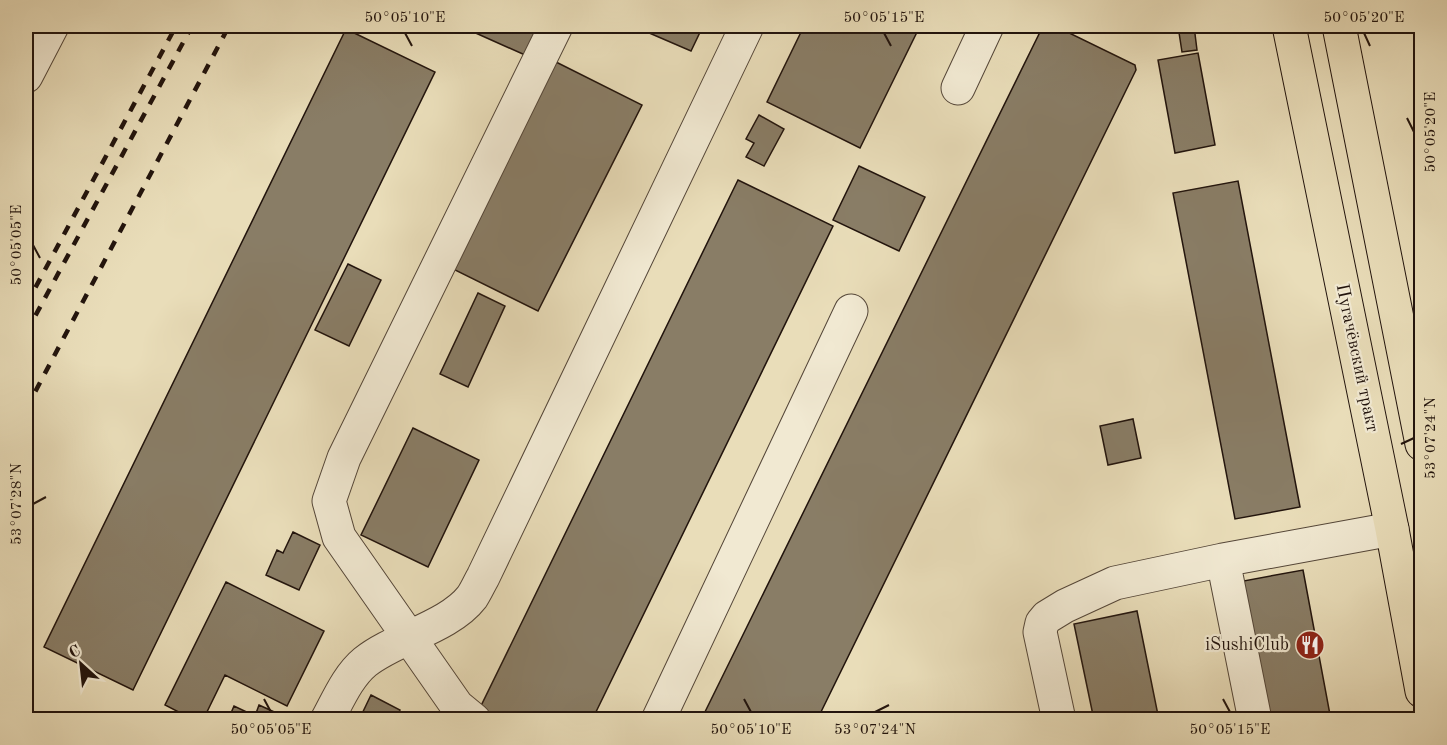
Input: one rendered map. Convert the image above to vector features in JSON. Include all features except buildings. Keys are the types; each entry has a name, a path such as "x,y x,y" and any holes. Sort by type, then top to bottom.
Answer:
{"main road":[{"name":"Пугачёвский тракт","path":"1289,26 1392,529 1422,691"},
{"path":"1339,26 1422,444"}],"street":[{"path":"26,76 52,26"},
{"path":"474,720 457,706 339,537 329,501 344,458 556,26"},
{"path":"327,720 350,680 364,663 382,651 449,617 471,599 747,26"},
{"path":"958,88 987,26"},
{"path":"658,720 851,311"},
{"path":"1059,720 1040,632 1042,623 1047,617 1065,606 1115,583 1223,560 1392,529"},
{"path":"1223,560 1255,720"}],"railway":[{"path":"26,305 176,26"},
{"path":"26,333 192,26"},
{"path":"26,409 229,26"}],"place":[{"name":"iSushiClub","path":"1310,645"}]}
